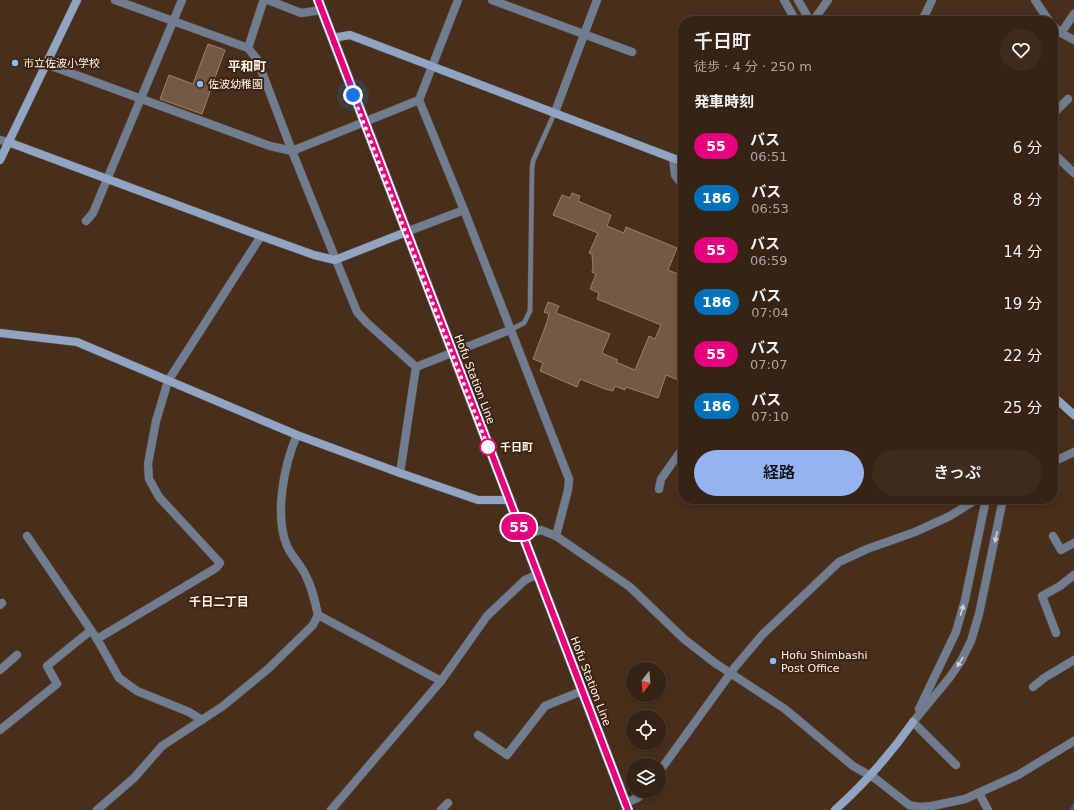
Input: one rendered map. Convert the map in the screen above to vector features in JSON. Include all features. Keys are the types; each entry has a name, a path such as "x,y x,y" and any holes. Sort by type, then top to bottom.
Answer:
{"main road":[{"name":"Hofu Station Line","path":"318,0 627,807"}],"street":[{"path":"0,160 4,141 46,64 77,0"},
{"path":"115,0 172,22 248,48 257,59 335,260 357,312 416,367"},
{"path":"86,221 93,213 182,0"},
{"path":"248,48 264,0 301,13 322,10"},
{"path":"458,0 420,100 569,479 568,490 556,536"},
{"path":"492,0 632,52"},
{"path":"555,112 597,0"},
{"path":"784,0 793,16"},
{"path":"798,0 808,16"},
{"path":"815,16 828,0"},
{"path":"924,16 932,0"},
{"path":"1035,0 1046,16"},
{"path":"1061,33 1074,14"},
{"path":"1058,30 1074,40"},
{"path":"332,38 350,35 678,160"},
{"path":"46,64 270,146 292,151 420,100"},
{"path":"1058,109 1068,99"},
{"path":"4,141 261,236 335,260 464,210"},
{"path":"673,158 675,175 678,179"},
{"path":"1058,158 1074,173"},
{"path":"97,639 216,568 220,563 159,497 149,479 148,464 156,422 168,381 261,236"},
{"path":"416,367 510,330"},
{"path":"0,333 77,342 297,435 400,473 478,500 509,500"},
{"path":"400,473 416,367"},
{"path":"1058,401 1074,415"},
{"path":"97,810 134,778 162,746 223,706 268,669 313,625 318,615 313,592 305,574 293,558 282,531 282,493 285,473 289,452 297,435"},
{"path":"1058,460 1074,452"},
{"path":"659,489 661,478 678,455"},
{"path":"666,762 731,674 763,634 839,562 867,549 915,532 950,516 969,504"},
{"path":"913,722 939,664 956,632 965,600 985,504"},
{"path":"835,810 870,777 961,662 971,641 989,569 1002,504"},
{"path":"523,536 541,530 556,536 630,587 684,639 731,674 785,708 853,766 870,777 907,808 932,806 964,799 979,793 1018,775 1074,740"},
{"path":"27,536 49,567 90,631 97,639 119,678 137,691 189,712 202,720"},
{"path":"1053,536 1061,550 1074,542"},
{"path":"330,810 441,681 487,616 525,580 538,574"},
{"path":"1056,633 1042,596 1060,586 1074,575"},
{"path":"318,615 441,681"},
{"path":"0,730 57,684 46,666 90,631"},
{"path":"0,670 17,655"},
{"path":"1033,688 1044,678 1074,660"},
{"path":"478,734 507,755 545,706 582,691"},
{"path":"913,722 956,765"},
{"path":"979,793 988,810"},
{"path":"627,807 637,798"},
{"path":"441,810 448,803"}],"lane":[{"path":"510,330 524,323 530,311 533,161 555,112"}],"building":[{"path":"208,44 225,50 202,114 160,99 169,75 193,84"},
{"path":"572,193 580,196 578,201 611,215 607,226 624,233 626,227 677,248 668,270 678,274 678,380 666,375 658,398 626,387 625,390 615,386 613,391 580,379 577,387 540,371 543,363 533,359 547,322 549,314 544,312 548,302 559,306 556,313 610,334 602,353 618,360 616,362 635,370 649,336 655,339 661,325 597,299 599,293 590,289 596,274 592,272 592,254 589,253 598,233 553,215 562,195 570,198"}],"waterway":[{"path":"1071,810 1074,805"}],"bus line":[{"name":"55","path":"318,0 628,810"}],"place":[{"name":"市立佐波小学校","path":"15,63"},
{"name":"佐波幼稚園","path":"200,84"},
{"name":"千日町","path":"488,447"},
{"name":"Hofu Shimbashi Post Office","path":"773,661"}],"district":[{"name":"平和町","path":"247,66"},
{"name":"千日二丁目","path":"219,602"}],"route":[{"path":"353,95 488,447"}]}
